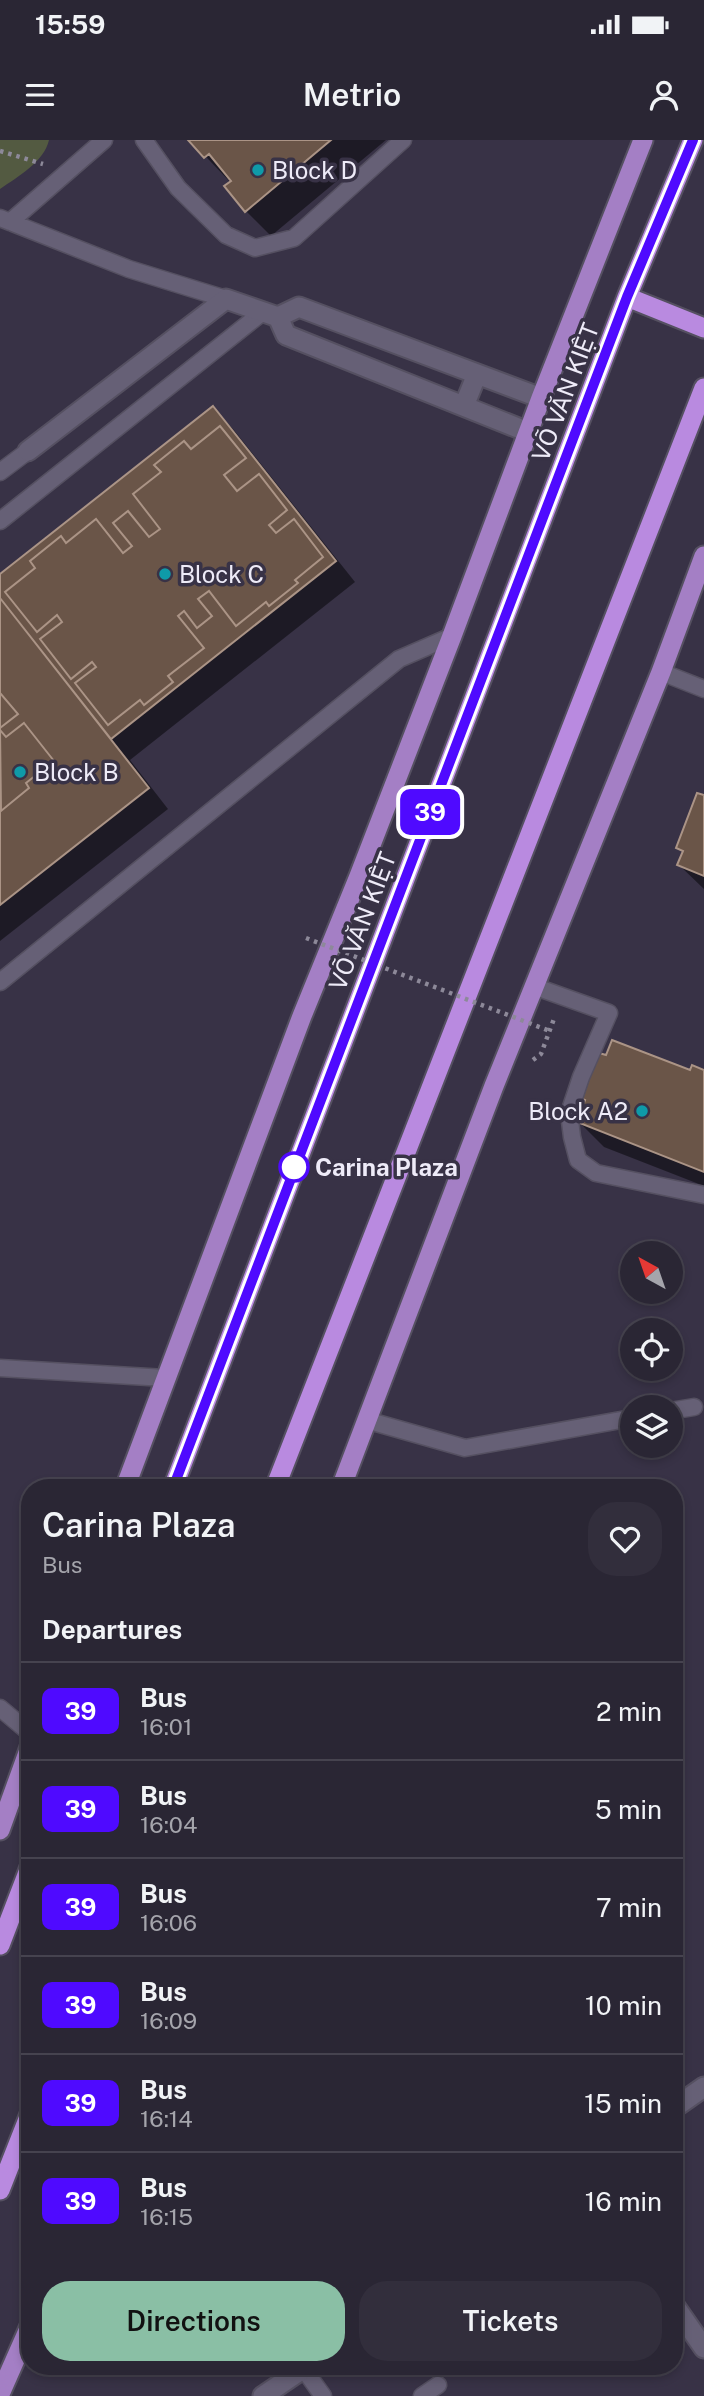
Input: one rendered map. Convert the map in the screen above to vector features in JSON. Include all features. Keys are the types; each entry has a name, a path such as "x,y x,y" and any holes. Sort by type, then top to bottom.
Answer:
{"highway":[{"name":"VÕ VĂN KIỆT","path":"176,1479 627,297 693,140"},
{"path":"627,297 704,328"},
{"path":"279,1479 704,388"},
{"path":"0,1945 21,1890"},
{"path":"0,2190 21,2137"}],"main road":[{"name":"VÕ VĂN KIỆT","path":"128,1479 302,1016 359,876 541,398 643,140"},
{"path":"344,1479 494,1087 661,671 704,556"},
{"path":"0,1830 21,1772"},
{"path":"0,2394 21,2346"}],"street":[{"path":"28,451 226,299 271,314 299,307 541,398"},
{"path":"271,314 286,335 528,432"},
{"path":"464,406 477,373"},
{"path":"683,2102 704,2087"},
{"path":"683,2318 704,2347"},
{"path":"264,2396 294,2375"}],"lane":[{"path":"5,220 104,140"},
{"path":"144,140 178,188 226,235 255,248 294,237 403,140"},
{"path":"5,220 129,269 226,299"},
{"path":"0,521 271,314"},
{"path":"0,472 28,451"},
{"path":"0,982 399,659 452,636"},
{"path":"661,671 704,689"},
{"path":"536,987 609,1013 581,1077 569,1114 578,1160 596,1173 704,1195"},
{"path":"0,1368 164,1378"},
{"path":"683,1409 694,1407"},
{"path":"366,1420 465,1448 620,1420"},
{"path":"0,1708 21,1726"},
{"path":"310,2375 323,2396"},
{"path":"422,2396 438,2385"}],"path":[{"path":"0,151 68,171"},
{"path":"306,937 550,1031 541,1054"}],"green space":[{"path":"0,140 49,140 36,162 0,189"}],"building":[{"name":"Block D","path":"188,140 331,140 245,212 224,186 231,181 209,154 204,158"},
{"name":"Block C","path":"213,406 336,561 111,739 0,598 0,574"},
{"name":"Block C","path":"220,426 246,458 224,475 237,491 259,474 287,510 269,525 276,533 294,519 323,557 295,580 298,583 269,606 266,602 236,626 209,591 198,599 212,616 197,628 184,611 178,616 204,648 168,676 173,682 144,705 140,700 108,725 75,683 96,667 92,662 71,679 40,639 62,622 57,615 37,632 5,592 35,568 30,561 61,536 66,543 96,519 123,553 132,546 113,523 128,511 149,537 160,529 133,494 161,472 154,465 184,441 191,449"},
{"path":"0,598 149,788 0,905"},
{"name":"Block B","path":"0,693 18,714 0,728"},
{"name":"Block B","path":"24,723 54,761 26,783 29,788 1,811 0,730 6,737"},
{"path":"697,793 704,795 704,876 677,865 683,851 676,848"},
{"name":"Block A2","path":"612,1040 690,1070 692,1065 704,1070 704,1172 577,1122 585,1100 580,1098 599,1053 606,1055"}],"bus line":[{"name":"39","path":"176,1479 627,297 693,140"}],"place":[{"name":"Block D","path":"258,170"},
{"name":"Block C","path":"165,574"},
{"name":"Block B","path":"20,772"},
{"name":"Block A2","path":"642,1111"},
{"name":"Carina Plaza","path":"294,1167"}]}
